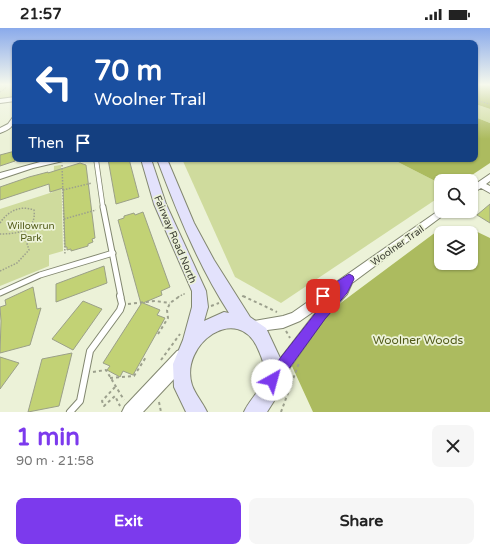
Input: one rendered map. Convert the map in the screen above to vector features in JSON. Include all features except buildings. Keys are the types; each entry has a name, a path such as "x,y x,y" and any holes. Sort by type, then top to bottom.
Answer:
{"main road":[{"name":"Fairway Road North","path":"147,162 160,204 199,291 200,307 185,343 181,368 181,380 185,396 197,412"},
{"name":"Fairway Road North","path":"163,162 175,194 213,273 227,298 249,325 264,338 269,348 273,365 268,396"},
{"path":"185,343 214,322 230,320 249,325"},
{"path":"254,412 268,396"}],"street":[{"path":"0,131 12,122"},
{"path":"0,176 31,166 61,162"},
{"path":"478,186 490,177"},
{"path":"481,184 490,190"},
{"name":"Woolner Trail","path":"249,325 283,322 296,317 339,284 349,279 435,218"},
{"name":"Woolner Trail","path":"268,396 321,314 343,290 349,279"},
{"path":"126,407 185,343"}],"lane":[{"path":"70,412 80,401 90,351 120,310 122,304 97,162"},
{"path":"0,293 40,275 113,253"}],"path":[{"path":"61,162 65,255"},
{"path":"62,191 94,182"},
{"path":"0,223 15,209 30,208 34,210 36,215 25,231 13,234 0,234"},
{"path":"63,220 98,209"},
{"path":"0,271 12,266 26,255 29,250 25,237 25,231"},
{"path":"158,334 168,318 167,310 170,303 186,293"},
{"path":"242,296 280,314"},
{"path":"122,304 161,301 170,303"},
{"path":"208,306 215,306 221,302"},
{"path":"284,327 291,339"},
{"path":"158,365 185,343"},
{"path":"110,378 134,376 146,357"},
{"path":"281,412 302,357"},
{"path":"93,372 106,370 126,407"},
{"path":"116,387 102,401 104,406 115,396 126,407"},
{"path":"157,400 160,404 161,412"}],"green space":[{"path":"478,103 490,103 490,109 478,105"},
{"path":"478,105 490,109 490,123 478,118"},
{"path":"478,118 490,123 490,163 474,174 434,174 434,180 398,162 478,162"},
{"path":"183,162 398,162 434,180 434,201 281,303 235,277"},
{"name":"Willowrun Park","path":"61,165 63,251 49,255 49,266 0,286 0,209 53,192 54,166"},
{"name":"Woolner Woods","path":"478,232 490,238 490,412 313,412 291,364 299,334 434,233 434,270 478,270"}],"route":[{"path":"272,380 321,314 343,290 349,279 339,284 323,296"}]}
